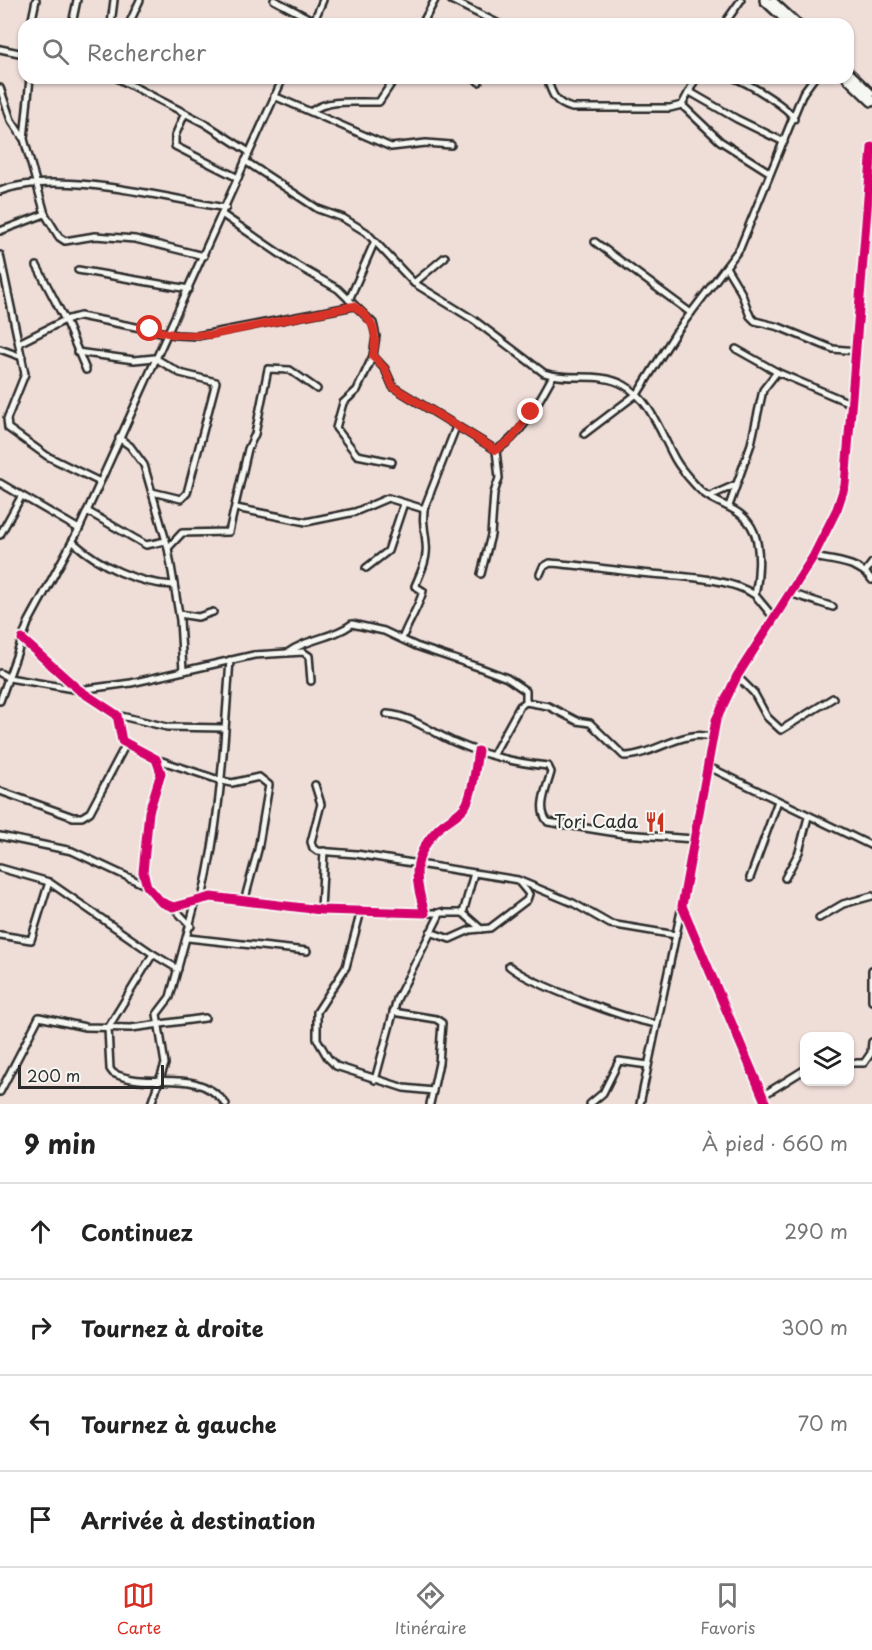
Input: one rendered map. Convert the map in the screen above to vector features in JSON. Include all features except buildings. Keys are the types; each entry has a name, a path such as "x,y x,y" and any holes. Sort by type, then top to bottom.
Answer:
{"highway":[{"path":"765,0 784,18"},
{"path":"854,84 872,101"}],"street":[{"path":"32,18 36,0"},
{"path":"73,18 77,0"},
{"path":"112,18 114,0"},
{"path":"132,18 140,0"},
{"path":"274,0 305,18"},
{"path":"316,18 323,0"},
{"path":"425,18 435,0"},
{"path":"451,0 487,18"},
{"path":"728,18 741,0"},
{"path":"773,0 792,18"},
{"path":"0,49 18,53"},
{"path":"854,76 872,93"},
{"path":"24,139 29,84"},
{"path":"129,84 185,113 249,152"},
{"path":"0,701 34,612 73,542 118,438 223,215 280,84"},
{"path":"312,111 316,107 338,103 379,102 391,84"},
{"path":"549,84 552,97 562,105 572,108 670,108 682,105 693,84"},
{"path":"750,84 789,111 794,118"},
{"path":"584,434 638,393 726,267 749,230 769,172 808,84"},
{"path":"0,88 12,120 24,139 45,214 59,237 64,241 95,236 135,239 204,256"},
{"path":"690,92 736,119 784,142"},
{"path":"274,96 391,147 426,143 451,145"},
{"path":"682,105 720,141 769,172"},
{"path":"185,113 175,136 175,146 238,178"},
{"path":"640,1104 682,906 716,720 737,676 813,557 837,509 845,485 872,147"},
{"path":"245,161 318,209 343,218 366,232 414,283 474,320 531,366 553,376 602,377 638,393 680,467 700,490 743,514 754,532 757,548 755,595"},
{"path":"0,191 36,183 74,184 226,208"},
{"path":"0,231 45,214"},
{"path":"223,215 296,265 338,290 373,323 376,336 373,356 361,383 343,403 336,428 357,455 392,462"},
{"path":"595,242 692,313"},
{"path":"349,300 355,281 374,243"},
{"path":"0,255 25,374 7,419 8,428 47,456 100,482"},
{"path":"414,283 445,257"},
{"path":"37,266 65,320 86,370"},
{"path":"726,267 741,292 750,316 755,321 778,327 833,349 857,351"},
{"path":"78,270 189,289"},
{"path":"19,343 65,320 80,316 167,333 211,335 354,306"},
{"path":"0,349 22,357"},
{"path":"736,349 777,372 852,404"},
{"path":"77,351 134,360 155,358 180,373 213,380 216,387 187,493 181,499 152,492"},
{"path":"373,356 385,369 393,387 496,450"},
{"path":"87,511 146,544 167,544 182,533 229,532 268,369 290,370 316,389"},
{"path":"729,506 751,444 763,390 777,372"},
{"path":"496,450 511,440 520,429 553,376"},
{"path":"402,639 408,623 417,612 423,591 415,586 425,561 426,540 422,528 423,509 456,427"},
{"path":"118,438 130,446 144,465 167,544 178,614 183,671"},
{"path":"482,574 491,535 494,493 500,478 496,450"},
{"path":"0,483 79,529"},
{"path":"710,496 736,484"},
{"path":"0,535 21,497"},
{"path":"236,508 306,522 366,508 388,498 423,509"},
{"path":"366,568 388,551 404,503"},
{"path":"73,542 102,563 138,579 174,585"},
{"path":"813,557 866,571 872,580"},
{"path":"540,574 543,567 550,563 711,580 746,589 755,595 774,618"},
{"path":"866,571 872,563"},
{"path":"789,593 833,606"},
{"path":"178,614 198,617 213,612"},
{"path":"285,654 316,638 336,634 352,624 377,628 507,678 526,691 526,702"},
{"path":"22,639 79,690 117,715 167,727 225,728"},
{"path":"0,673 9,678 79,690 131,683 254,655 307,653 310,681"},
{"path":"151,1104 165,1056 158,1026 158,1014 170,997 216,841 230,660"},
{"path":"737,676 754,693 767,717 781,730 833,698"},
{"path":"493,755 520,706 526,702 548,706 577,721 590,723 624,756 641,755 700,734 713,738"},
{"path":"387,714 408,718 478,751 551,768 542,807 543,816 548,822 623,834 694,839"},
{"path":"117,715 120,738 126,744 156,759 222,781 232,783 259,777 269,785 258,850 244,902"},
{"path":"0,791 73,817 82,818 90,812 126,744"},
{"path":"425,914 415,879 416,864 438,828 465,807 478,751"},
{"path":"147,886 143,857 149,812 161,773 156,759"},
{"path":"708,766 808,818 872,846"},
{"path":"315,785 321,804 311,842 313,848 518,880 573,903 610,924 676,935"},
{"path":"750,878 778,801"},
{"path":"785,878 799,852 808,818"},
{"path":"0,836 72,851 147,886 161,902 173,907 191,926"},
{"path":"321,910 324,851"},
{"path":"0,868 49,882 178,969"},
{"path":"463,913 474,873"},
{"path":"430,932 450,939 470,930 498,924 527,900 528,894 518,880"},
{"path":"0,935 31,940 49,882"},
{"path":"819,918 843,904 872,896"},
{"path":"173,907 199,899 321,910 425,914 463,913 481,929"},
{"path":"682,906 766,1104"},
{"path":"361,911 346,967 317,1011 317,1039 331,1063 375,1080 404,1088 433,1090"},
{"path":"375,1080 397,999 441,912"},
{"path":"188,938 307,951"},
{"path":"153,954 108,1028 110,1069 113,1073 159,1082 199,1082 226,1104"},
{"path":"509,966 524,977 616,1013 657,1024"},
{"path":"872,970 872,1001"},
{"path":"393,1012 436,1019 442,1023 439,1063 430,1104"},
{"path":"0,1092 39,1017 85,1027 108,1028 158,1026 205,1018"},
{"path":"854,1063 864,1063 871,1053 872,1042"},
{"path":"590,1104 603,1093 619,1061 648,1065"},
{"path":"762,1096 800,1072"}],"cycle path":[{"path":"766,1104 682,906 716,720 737,676 813,557 837,509 845,485 872,147"},
{"path":"22,639 79,690 117,715 122,741 156,759 161,773 149,812 143,872 147,886 161,902 173,907 211,897 321,910 425,913 417,879 419,859 438,829 466,805 473,786 478,751"}],"place":[{"name":"Tori Cada","path":"655,822"}],"route":[{"path":"150,329 176,335 211,335 354,306 369,317 373,323 376,331 373,356 385,369 390,383 434,414 496,450 511,440 531,412"}]}
